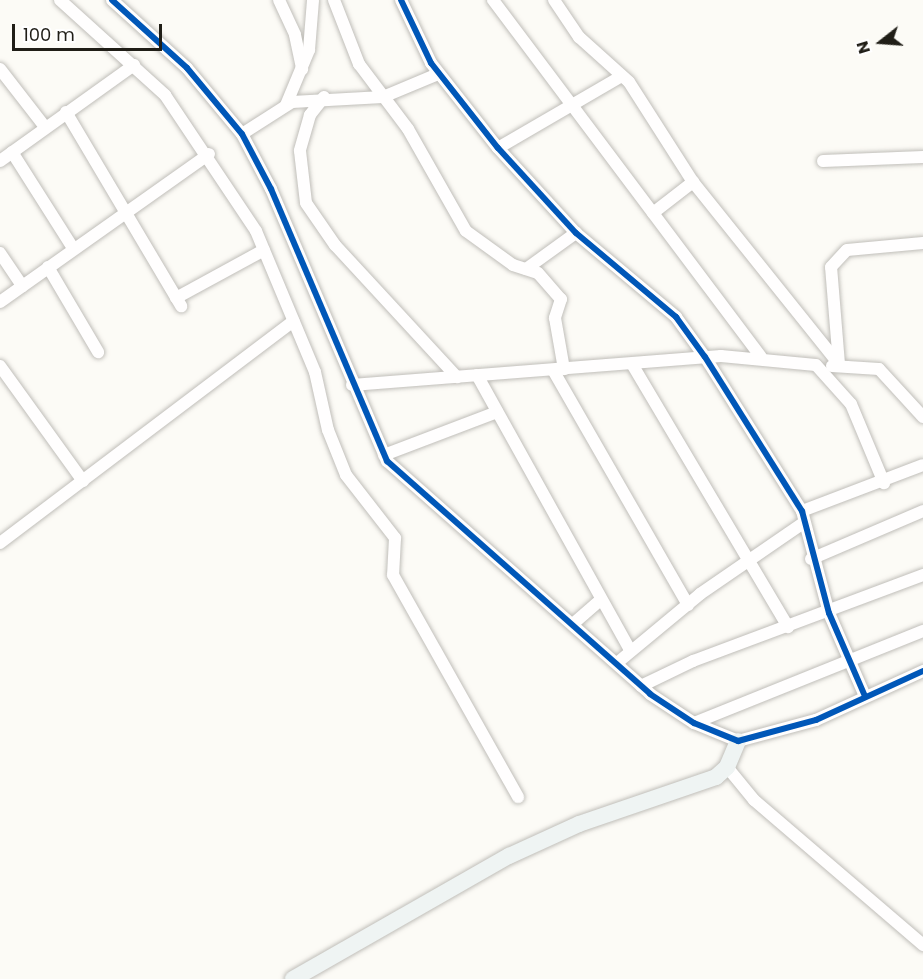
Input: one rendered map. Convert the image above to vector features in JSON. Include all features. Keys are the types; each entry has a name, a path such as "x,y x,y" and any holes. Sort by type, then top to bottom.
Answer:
{"main road":[{"path":"293,979 509,856 579,824 694,785 727,767 738,741"}],"street":[{"path":"60,0 165,95 209,154 264,250 315,372 328,430 346,475 395,538 393,575 518,797"},
{"path":"112,0 187,68 242,134 271,189 352,385 384,454 574,623 641,686 694,723 738,741 816,720 865,696 923,672"},
{"path":"279,0 295,34 302,70"},
{"path":"286,105 309,50 313,0"},
{"path":"334,0 359,64 383,97 466,231 526,269 538,273 561,299 555,318 558,369 688,605"},
{"path":"401,0 438,74 498,148 576,233 676,317 705,357 802,517 829,613 846,661 865,696"},
{"path":"492,0 570,108 761,357"},
{"path":"554,0 579,38 629,82 693,182 839,364"},
{"path":"0,161 134,65"},
{"path":"0,69 45,127"},
{"path":"242,134 286,105 324,97 383,97 438,74"},
{"path":"498,148 570,108 620,76"},
{"path":"324,97 310,115 300,151 306,203 335,245 457,377"},
{"path":"66,112 179,302 264,250"},
{"path":"12,152 74,248"},
{"path":"0,302 123,210 209,154"},
{"path":"823,161 923,157"},
{"path":"652,213 693,182"},
{"path":"526,269 576,233"},
{"path":"839,364 831,267 847,250 923,243"},
{"path":"0,253 22,286"},
{"path":"48,267 98,352"},
{"path":"0,543 294,321"},
{"path":"352,385 705,357 761,357 820,368 839,364 879,369 923,417"},
{"path":"633,364 747,563 773,593 788,627"},
{"path":"0,366 83,481"},
{"path":"820,368 851,404 884,483"},
{"path":"477,375 600,600 630,648"},
{"path":"384,454 497,412"},
{"path":"617,663 630,648 747,563 802,517 923,465"},
{"path":"812,559 923,511"},
{"path":"641,686 923,575"},
{"path":"574,623 600,600"},
{"path":"694,723 923,632"},
{"path":"727,767 753,800 923,945"}],"cycle path":[{"path":"112,0 187,68 242,134 271,189 387,461 650,694 694,723 738,741 816,720 923,671"},
{"path":"401,0 431,63 498,148 576,233 676,317 705,357 802,511 829,613 865,696"}]}
